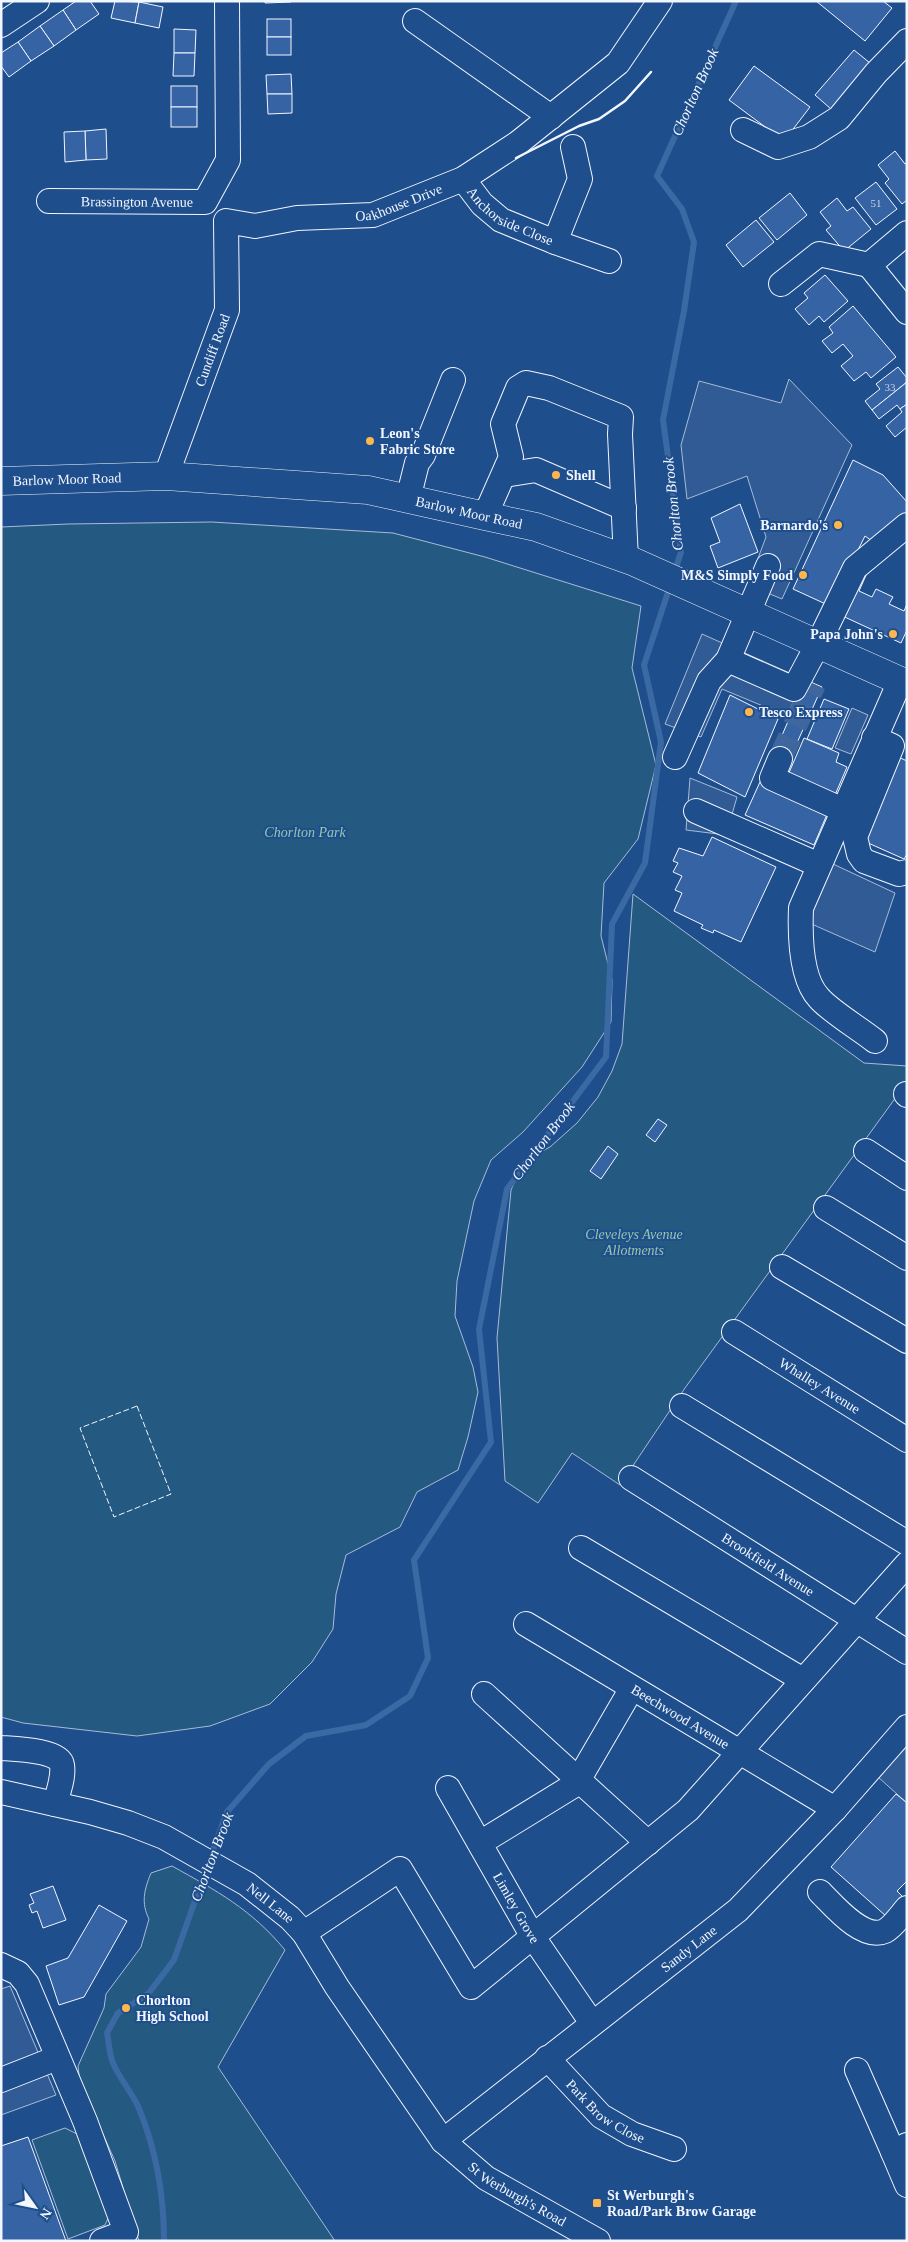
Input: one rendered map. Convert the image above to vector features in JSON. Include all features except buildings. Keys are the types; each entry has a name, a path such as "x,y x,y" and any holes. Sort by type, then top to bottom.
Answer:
{"main road":[{"name":"Barlow Moor Road","path":"1,481 166,476 368,490 485,516 543,529 635,562 903,682"}],"street":[{"path":"1,25 37,1"},
{"name":"Brassington Avenue","path":"49,201 205,202 228,160 227,1"},
{"name":"Oakhouse Drive","path":"226,220 255,226 297,218 373,215 463,179 518,143 618,63 660,1"},
{"path":"415,21 551,116"},
{"path":"743,130 778,147 810,137 839,118 876,73 907,41"},
{"name":"Anchorside Close","path":"463,179 482,204 501,220 555,242 580,179 573,147"},
{"name":"Cundiff Road","path":"166,476 227,310 226,220"},
{"path":"868,266 907,234"},
{"path":"555,242 609,261"},
{"path":"781,284 819,254 868,266 907,312"},
{"path":"408,499 417,463 424,455 453,380"},
{"path":"485,516 512,457 504,424 518,388 526,383 549,388 621,417 624,508 635,562"},
{"path":"504,475 536,470 624,508"},
{"path":"814,684 824,646 855,568 907,525"},
{"path":"676,757 709,681 728,660 768,566"},
{"path":"728,660 794,688 824,646"},
{"path":"903,682 891,743 857,829 856,844 864,861 899,874 907,872"},
{"path":"875,1041 818,998 810,984 800,935 802,908 843,810 891,743"},
{"path":"780,759 772,778 843,810"},
{"path":"696,811 822,859 864,871 907,888"},
{"path":"866,1151 907,1178"},
{"path":"826,1208 907,1258"},
{"path":"782,1266 907,1341"},
{"name":"Whalley Avenue","path":"734,1332 907,1440"},
{"path":"682,1406 907,1543"},
{"name":"Brookfield Avenue","path":"631,1478 907,1652"},
{"path":"581,1548 803,1680"},
{"path":"304,1933 400,1869 471,1987 688,1810 907,1564"},
{"name":"Beechwood Avenue","path":"526,1624 835,1809"},
{"path":"480,1843 580,1780 632,1688"},
{"path":"484,1694 648,1843"},
{"name":"Sandy Lane","path":"443,2140 738,1910 835,1809 907,1727"},
{"path":"1,1748 48,1753 59,1759 62,1763 62,1773 55,1804"},
{"name":"Limley Grove","path":"448,1788 533,1937 592,2023"},
{"name":"Nell Lane","path":"1,1792 128,1823 164,1837 247,1884 290,1918 304,1933 337,1987 443,2140"},
{"path":"820,1892 852,1923 863,1930 875,1933 885,1930 893,1924 907,1908"},
{"path":"1,1965 18,1973 27,1984 85,2121 126,2232 102,2241"},
{"path":"1,2080 57,2058"},
{"name":"Park Brow Close","path":"547,2058 601,2116 632,2134 674,2149"},
{"path":"857,2070 900,2149 907,2185"},
{"name":"St Werburgh's Road","path":"443,2140 486,2178 598,2241"}],"green space":[{"name":"Chorlton Park","path":"212,522 393,533 485,557 641,606 632,668 656,765 638,839 604,883 601,936 612,980 611,1022 582,1067 523,1132 491,1160 474,1201 457,1281 455,1316 473,1367 478,1392 458,1470 417,1492 400,1527 346,1555 336,1594 333,1629 312,1662 270,1704 210,1726 137,1736 23,1723 1,1717 1,527"},
{"name":"Cleveleys Avenue Allotments","path":"633,894 864,1063 907,1066 907,1082 685,1388 620,1485 572,1453 538,1503 505,1481 497,1338 511,1190 524,1161 550,1147 577,1123 598,1097 612,1071 622,1044"},
{"path":"172,1866 233,1902 259,1923 285,1950 218,2067 335,2241 139,2241 115,2161 80,2083 78,2066 104,2008 106,1994 141,1947 149,1919 144,1896 151,1873"},
{"path":"65,2128 81,2136 111,2212 105,2225 68,2239 32,2140"}],"shaded area":[{"path":"789,379 852,445 782,599 748,585 766,537 747,476 687,499 681,445 699,381 781,403"},
{"path":"702,634 803,679 787,716 722,689 701,737 665,724"},
{"path":"852,708 868,715 851,754 835,748"},
{"path":"690,778 737,797 726,835 686,830"},
{"path":"833,864 895,893 875,952 807,922"},
{"path":"907,1746 907,1803 878,1777"},
{"path":"10,1986 56,2095 1,2115 1,1989"}],"waterway":[{"name":"Chorlton Brook","path":"674,574 681,552 663,420 684,311 694,242 682,209 657,176 736,1"},
{"name":"Chorlton Brook","path":"210,1858 227,1812 269,1764 306,1736 366,1725 410,1696 428,1658 414,1560 491,1442 479,1329 507,1189 606,1057 612,924 645,863 661,742 644,665 670,586"},
{"name":"Chorlton Brook","path":"164,2241 161,2189 150,2139 138,2106 113,2063 107,2033 118,2013 148,1994 174,1960 207,1867"}],"tunnel":[{"path":"780,759 814,684"}],"fence":[{"path":"137,1406 171,1494 114,1517 80,1428 137,1406"}],"wall":[{"path":"516,158 579,126 599,119 625,101 651,72"}],"place":[{"name":"Leon's Fabric Store","path":"370,441"},
{"name":"Shell","path":"556,475"},
{"name":"Barnardo's","path":"838,525"},
{"name":"M&S Simply Food","path":"803,575"},
{"name":"Papa John's","path":"893,634"},
{"name":"Tesco Express","path":"749,712"},
{"name":"Chorlton High School","path":"126,2008"},
{"name":"St Werburgh's Road/Park Brow Garage","path":"597,2203"}]}
